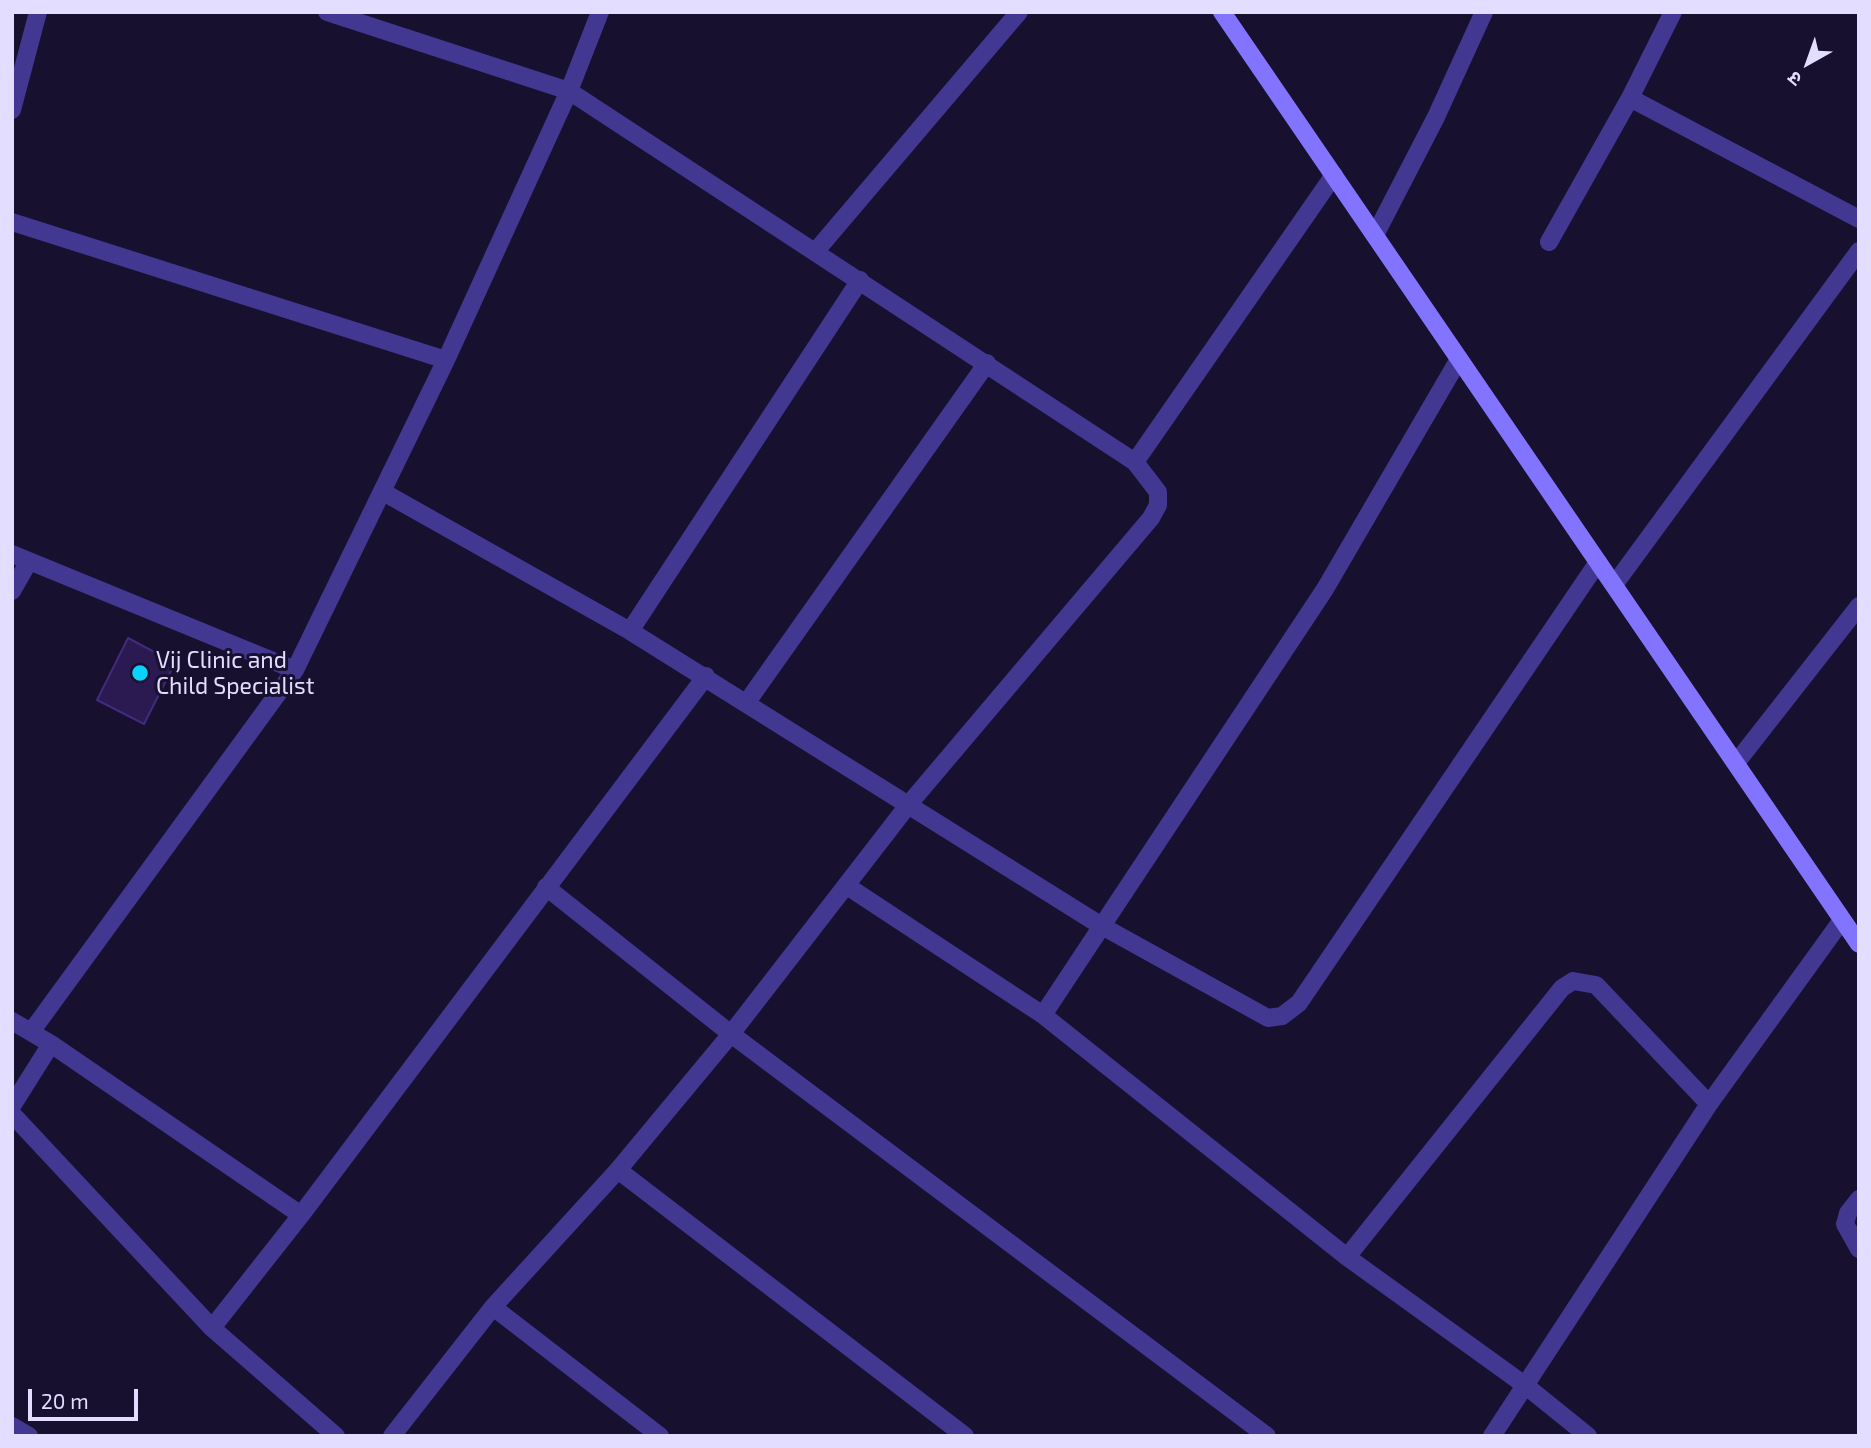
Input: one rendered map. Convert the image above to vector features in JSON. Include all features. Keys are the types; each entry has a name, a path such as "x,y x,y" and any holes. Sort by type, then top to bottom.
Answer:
{"street":[{"path":"12,110 38,12"},
{"path":"327,12 569,90 1135,462 1158,492 1158,505 1152,517 909,804 732,1034 618,1170 493,1307 392,1436"},
{"path":"31,1032 295,670 446,360 569,90 600,12"},
{"path":"815,253 1019,12"},
{"path":"1222,12 1859,944"},
{"path":"1375,235 1436,117 1484,12"},
{"path":"1549,242 1630,98 1673,12"},
{"path":"1630,98 1859,219"},
{"path":"1135,462 1334,175"},
{"path":"12,222 446,360"},
{"path":"1614,585 1859,251"},
{"path":"630,631 860,280"},
{"path":"1043,1016 1100,925 1325,589 1459,359"},
{"path":"747,702 987,363"},
{"path":"383,492 706,676 1100,925 1268,1018 1282,1016 1299,1003 1598,562"},
{"path":"12,591 21,558 295,670"},
{"path":"1736,763 1859,606"},
{"path":"212,1328 706,676"},
{"path":"847,886 1043,1016 1347,1257 1526,1386 1588,1436"},
{"path":"546,887 732,1034 1267,1436"},
{"path":"1492,1436 1709,1104 1842,920"},
{"path":"1347,1257 1562,988 1573,981 1596,985 1709,1104"},
{"path":"12,1021 51,1044 301,1214"},
{"path":"12,1106 51,1044"},
{"path":"12,1114 212,1328 336,1436"},
{"path":"618,1170 965,1436"},
{"path":"1859,1199 1848,1213 1845,1224 1859,1249"},
{"path":"493,1307 660,1436"},
{"path":"12,1426 29,1436"}],"building":[{"path":"128,638 175,663 144,724 97,700"}],"place":[{"name":"Vij Clinic and Child Specialist","path":"140,673"}]}
